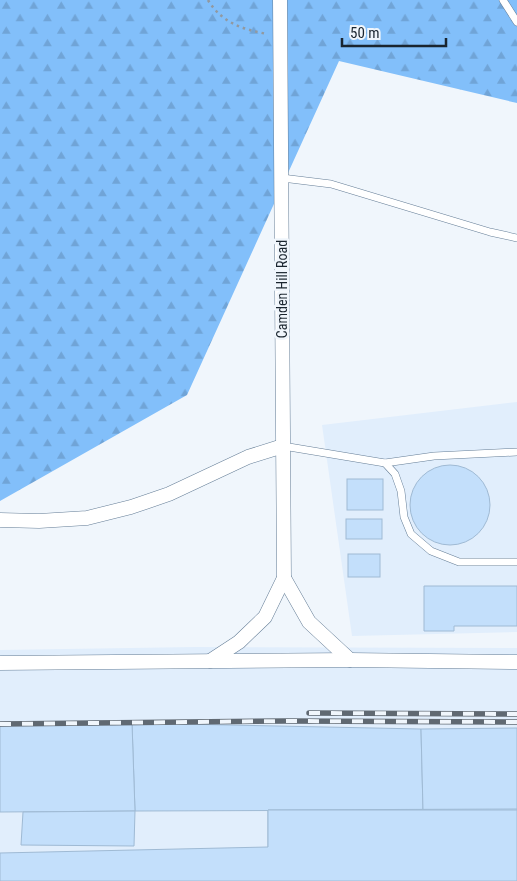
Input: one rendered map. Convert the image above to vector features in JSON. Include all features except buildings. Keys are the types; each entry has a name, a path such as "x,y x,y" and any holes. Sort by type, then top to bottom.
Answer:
{"street":[{"name":"Camden Hill Road","path":"280,0 284,578"},
{"path":"0,520 39,521 87,518 131,507 169,494 248,457 283,446"},
{"path":"284,578 309,622 350,660"},
{"path":"210,661 239,642 265,617 284,578"},
{"path":"0,663 350,660 517,662"}],"lane":[{"path":"503,0 517,22"},
{"path":"282,178 331,184 490,232 517,238"},
{"path":"283,446 384,463 434,456 517,452"},
{"path":"384,463 395,474 401,492 404,518 412,534 431,551 459,562 517,562"}],"path":[{"path":"208,0 216,12 243,29 281,37"}],"shaded area":[{"path":"517,402 517,632 352,636 322,425"},
{"path":"195,647 517,648 517,881 0,881 0,650"}],"green space":[{"path":"0,0 517,0 517,103 339,61 187,395 0,501"}],"railway":[{"path":"309,713 517,714"},
{"path":"0,724 287,721 517,722"}]}
